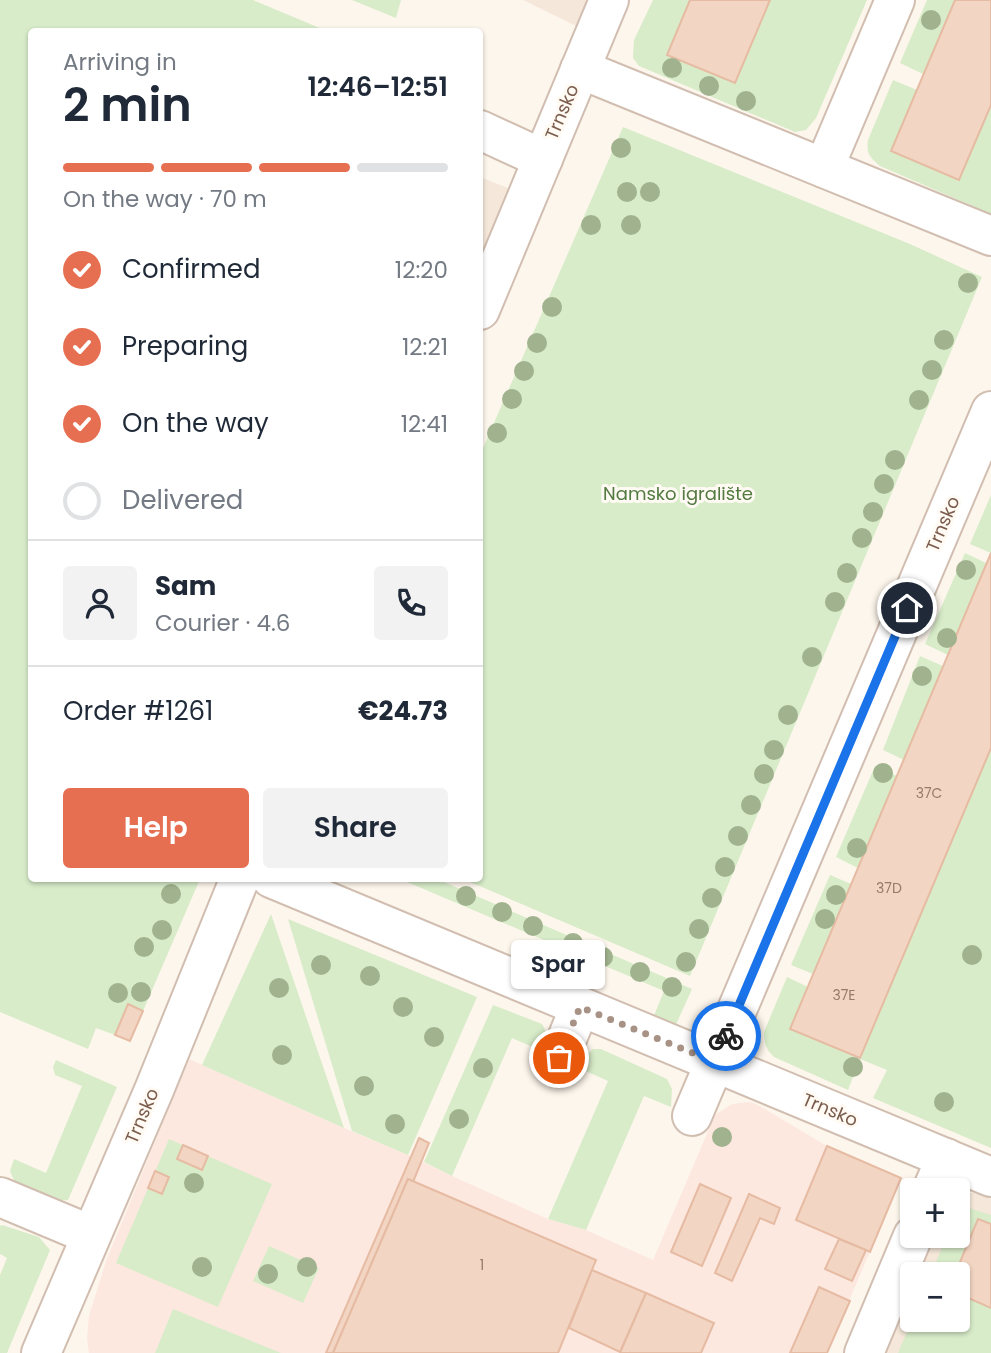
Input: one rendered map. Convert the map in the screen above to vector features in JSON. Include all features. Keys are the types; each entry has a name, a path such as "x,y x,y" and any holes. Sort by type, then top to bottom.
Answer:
{"street":[{"name":"Trnsko","path":"483,303 609,0"},
{"path":"824,168 895,0"},
{"name":"Trnsko","path":"580,69 991,236"},
{"path":"483,131 543,159"},
{"name":"Trnsko","path":"715,1062 991,411"},
{"name":"Trnsko","path":"54,1342 90,1234 154,1090 238,882"},
{"name":"Trnsko","path":"281,882 715,1062 939,1174 991,1177"},
{"path":"559,1058 580,1007"},
{"path":"692,1116 715,1062"},
{"path":"0,1197 90,1234"},
{"path":"864,1353 908,1248"}],"shaded area":[{"path":"523,0 587,0 576,26"},
{"path":"483,178 513,190 483,262"},
{"path":"189,1059 548,1219 586,1230 653,1260 715,1115 732,1104 756,1104 827,1146 901,1178 827,1353 89,1353 89,1316 106,1261"},
{"path":"970,1193 991,1198 991,1353 881,1353 900,1309 900,1332 970,1332 970,1262 920,1262 926,1248 970,1248"}],"green space":[{"path":"0,0 253,0 320,28 28,28 28,882 199,882 143,1011 128,1004 115,1035 96,1028 88,1049 0,1012"},
{"path":"352,0 401,0 396,18"},
{"path":"653,0 690,0 667,55 735,83 770,0 867,0 816,118 806,130 795,132 639,66 633,58 634,40"},
{"path":"927,0 955,0 923,74 900,63"},
{"path":"893,80 917,90 891,151 959,180 991,105 991,214 880,166 871,158 868,140"},
{"name":"Namsko igralište","path":"623,127 910,244 982,277 690,976 470,882 483,882 483,448"},
{"path":"991,495 991,553 970,544"},
{"path":"965,553 986,563 948,655 925,644"},
{"path":"920,656 943,666 904,760 883,750"},
{"path":"991,747 991,1148 873,1098 887,1070 860,1059 848,1090 774,1057 766,1046 764,1032 787,977 808,987 790,1029 860,1058"},
{"path":"875,766 897,776 858,868 836,857"},
{"path":"830,875 851,884 813,974 791,965"},
{"path":"407,882 444,882 692,989 674,1029 653,1018 664,991"},
{"path":"271,914 344,1128 202,1065"},
{"path":"288,919 477,997 408,1155 352,1131"},
{"path":"493,1005 542,1024 546,1034 545,1044 542,1051 512,1038 452,1176 424,1162"},
{"path":"593,1049 601,1049 667,1079 672,1089 671,1107 644,1096 586,1230 548,1219 608,1081 579,1068 584,1057"},
{"path":"56,1060 117,1087 68,1200 50,1199 29,1192 18,1185 10,1171 14,1159 46,1173 82,1086 55,1075 53,1067"},
{"path":"169,1139 272,1184 218,1307 116,1263"},
{"path":"970,1208 991,1215 991,1224 978,1219 970,1238"},
{"path":"2,1225 39,1237 50,1250 7,1353 0,1353 0,1275 7,1258 0,1254"},
{"path":"269,1246 319,1268 303,1303 253,1281"},
{"path":"942,1248 966,1248 960,1262 936,1262"},
{"path":"970,1299 991,1308 991,1353 898,1353 907,1332 970,1332"},
{"path":"173,1309 281,1353 155,1353"}],"building":[{"path":"690,0 770,0 735,83 667,55"},
{"path":"955,0 991,0 991,105 959,180 891,151"},
{"path":"991,553 991,748 860,1058 790,1029"},
{"path":"128,1004 143,1011 130,1041 115,1035"},
{"path":"419,1138 429,1143 413,1182 408,1179 333,1353 326,1353"},
{"path":"183,1145 208,1156 202,1170 177,1159"},
{"path":"827,1146 901,1178 870,1252 796,1220"},
{"path":"155,1171 169,1177 162,1194 148,1188"},
{"path":"408,1179 596,1260 558,1353 333,1353"},
{"path":"700,1184 731,1198 702,1266 671,1252"},
{"path":"749,1194 780,1208 774,1224 760,1218 732,1281 715,1273"},
{"path":"978,1219 991,1224 991,1308 970,1299 970,1262 960,1262 966,1248 970,1248 970,1238"},
{"path":"839,1239 866,1250 852,1281 825,1269"},
{"path":"592,1270 646,1293 620,1352 569,1328"},
{"path":"819,1287 850,1301 827,1353 790,1353"},
{"path":"646,1293 714,1323 701,1353 620,1353"}],"way so far":[{"path":"559,1058 580,1007 715,1062 726,1036"}],"place":[{"name":"Spar","path":"559,1058"}],"route":[{"path":"726,1036 907,608"}]}
